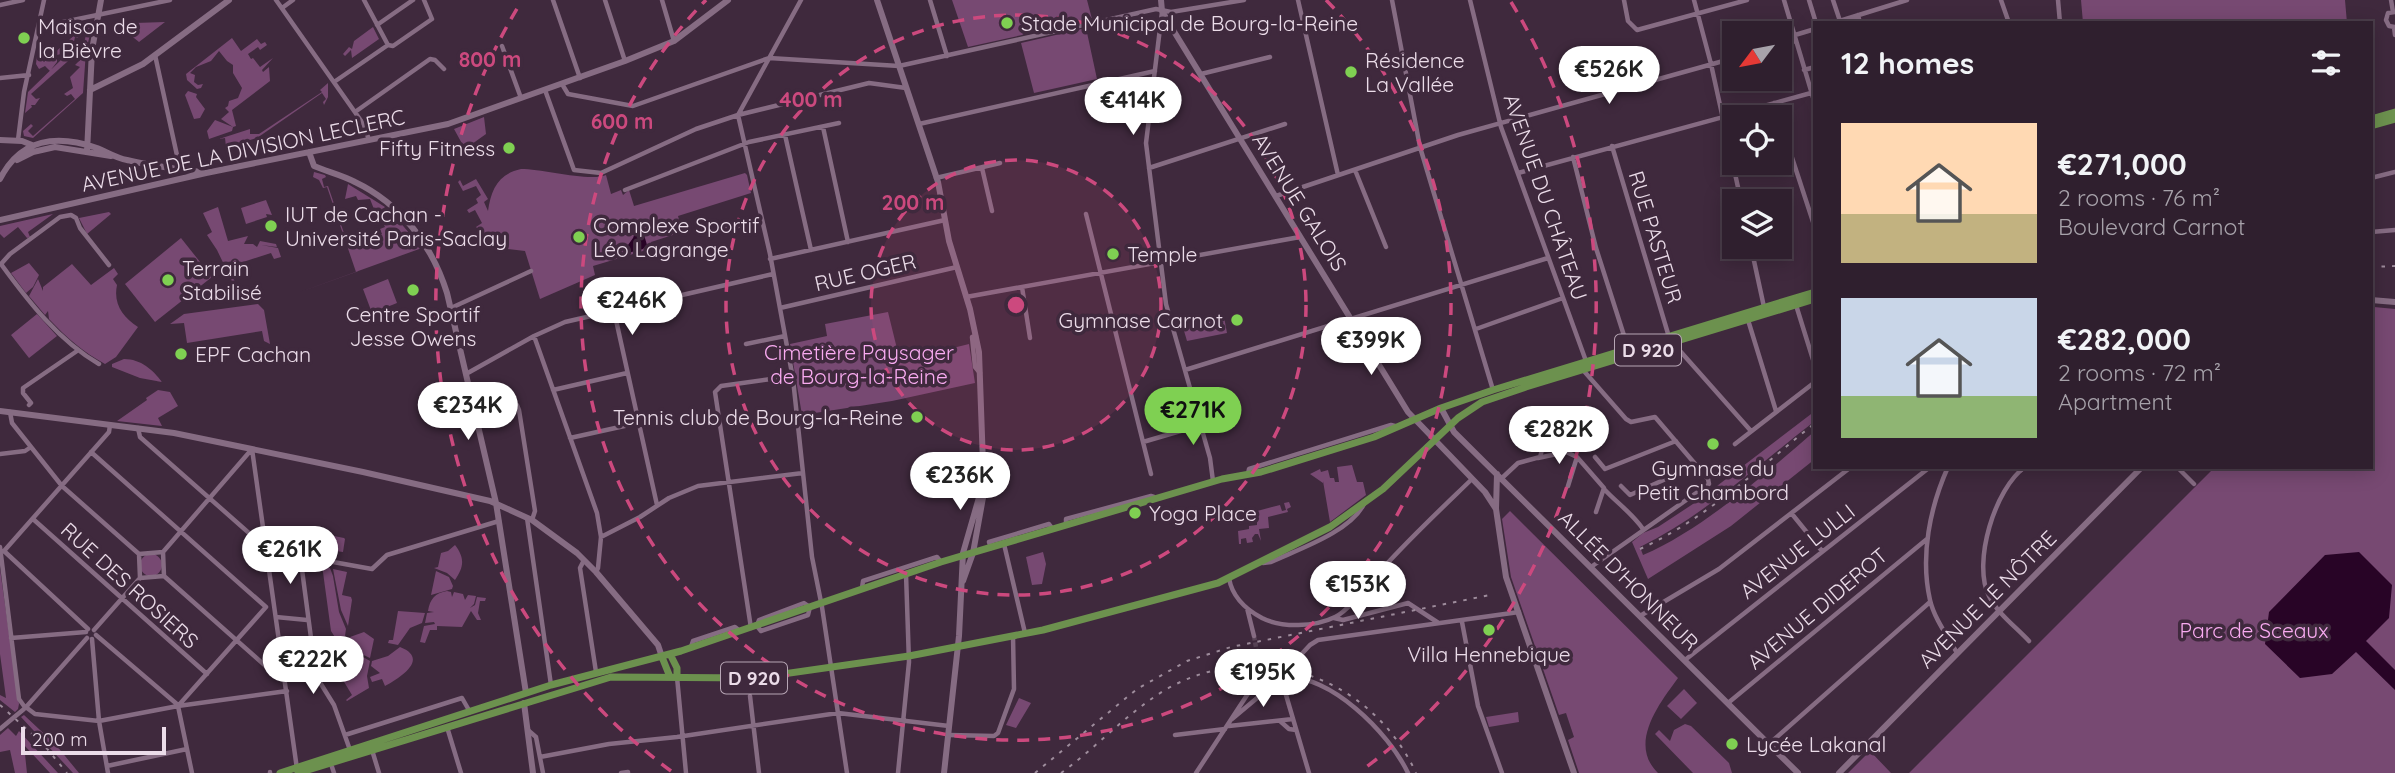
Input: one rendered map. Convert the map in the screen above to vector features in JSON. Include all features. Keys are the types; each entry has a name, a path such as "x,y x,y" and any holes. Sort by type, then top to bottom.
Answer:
{"main road":[{"path":"87,149 92,50 101,0"},
{"path":"90,90 136,68 229,0"},
{"name":"AVENUE DE LA DIVISION LECLERC","path":"0,219 206,173 439,126 580,78 674,41 728,0"},
{"path":"877,0 936,177 966,297 980,373 984,492 973,552 963,581"},
{"name":"AVENUE GALOIS","path":"1161,0 1162,11 1414,420 1488,495 1496,509"},
{"path":"2373,118 2395,112"},
{"path":"2373,125 2395,119"},
{"path":"0,140 18,140 26,149"},
{"path":"0,179 9,164 26,149 55,147 87,149 206,173"},
{"path":"309,152 314,166 368,188 395,208 410,223 434,258 451,308 496,503 526,693 524,703 533,773"},
{"path":"171,168 181,180"},
{"name":"D 920","path":"280,773 372,750 611,677 755,678 909,656 1025,634 1194,591 1229,578 1330,527 1383,489 1450,425 1468,411 1496,396 1813,293"},
{"path":"2373,298 2395,301"},
{"name":"D 920","path":"298,769 551,685 662,657 741,632 862,588 973,552 1374,437 1441,408 1493,390 1584,366 1628,349 1748,320 1813,300"},
{"name":"ALLÉE D'HONNEUR","path":"1441,408 1454,432 1798,773"},
{"path":"0,411 174,433 465,494 496,503 529,519 584,560 658,645 673,677"},
{"name":"AVENUE LE NÔTRE","path":"1838,773 1956,653 2002,612 2140,469"},
{"path":"1500,476 1496,509 1506,577 1574,773"},
{"path":"944,773 958,647 963,556 983,486"},
{"path":"670,654 677,668 673,677"}],"street":[{"path":"0,5 23,0"},
{"path":"18,140 45,0"},
{"path":"39,27 170,0"},
{"path":"276,0 364,125 369,139"},
{"path":"282,8 293,0"},
{"path":"377,25 413,0"},
{"path":"334,82 432,19 424,0"},
{"path":"553,0 580,78"},
{"path":"604,0 625,61"},
{"path":"662,0 674,41"},
{"path":"801,0 738,115 759,220 771,259 793,384 812,557 832,667 847,773"},
{"path":"930,0 947,55"},
{"path":"562,83 568,93 633,106 769,58 899,66 1156,9 1171,12 1244,0"},
{"path":"1298,0 1338,175"},
{"path":"1392,0 1420,148 1493,390"},
{"name":"AVENUE DU CHÂTEAU","path":"1471,0 1500,123 1563,298 1584,366"},
{"path":"1625,0 1628,21 1637,30 1746,0"},
{"path":"1694,0 1722,113"},
{"path":"1784,0 1813,98"},
{"path":"1809,0 1815,21"},
{"path":"1833,0 1840,21 1906,0"},
{"path":"2001,0 2008,21"},
{"path":"2058,0 2060,21"},
{"path":"2392,0 2394,12 2388,13 2386,20 2389,26 2395,27 2395,36"},
{"path":"366,1 388,45"},
{"path":"1162,11 1146,138 1149,168 1167,304 1201,425 1213,482"},
{"path":"1857,15 1859,21"},
{"path":"1792,40 1813,30"},
{"path":"502,46 521,98"},
{"path":"155,55 180,169"},
{"path":"1200,74 1270,57"},
{"path":"355,112 430,59 444,69"},
{"path":"1276,196 1500,123 1722,61"},
{"path":"1804,70 1813,68"},
{"path":"919,124 1155,71"},
{"path":"0,78 29,75"},
{"path":"545,90 576,172 601,173 696,128 738,115 870,83 906,88"},
{"path":"1808,84 1813,83"},
{"path":"1767,105 1811,93"},
{"path":"1518,173 1722,117"},
{"path":"625,190 745,144 839,123"},
{"path":"1149,168 1285,124"},
{"path":"822,127 848,242"},
{"path":"785,135 811,250"},
{"name":"RUE PASTEUR","path":"1612,146 1670,340"},
{"path":"1573,157 1596,248 1628,349"},
{"path":"1792,158 1813,222"},
{"path":"936,177 1000,163"},
{"path":"982,168 992,211"},
{"path":"1355,170 1386,247"},
{"path":"2373,178 2395,172"},
{"path":"1086,214 1151,474"},
{"path":"99,365 77,351 35,307 0,263 66,215 76,218 80,228 109,265"},
{"path":"718,231 759,220"},
{"path":"771,259 945,220"},
{"path":"2373,232 2395,230"},
{"path":"966,297 1301,237"},
{"path":"1185,370 1548,258"},
{"path":"1754,259 1764,308"},
{"name":"RUE OGER","path":"780,308 957,267"},
{"path":"451,308 531,271"},
{"path":"466,374 565,322 773,274"},
{"path":"1022,287 1030,338"},
{"path":"1476,330 1563,298"},
{"path":"1796,305 1813,360"},
{"path":"614,312 657,505"},
{"path":"1748,320 1776,411"},
{"path":"534,336 597,513 601,537 596,572"},
{"path":"746,345 785,336"},
{"path":"1670,340 1751,431"},
{"path":"29,405 31,403 23,393 23,388 77,351"},
{"path":"1584,366 1626,419 1631,422 1655,417 1709,479 1707,487 1591,567"},
{"path":"786,377 790,367"},
{"path":"553,390 627,373"},
{"path":"786,377 793,384"},
{"path":"754,627 727,482 715,393 721,386 786,377"},
{"path":"1735,444 1813,383"},
{"path":"476,416 510,404 517,405 535,511 529,519 551,685"},
{"path":"10,412 12,423 62,486 139,554 140,578"},
{"path":"570,438 638,422"},
{"path":"2,550 33,519 109,432 110,425"},
{"path":"1143,442 1201,425"},
{"path":"138,428 140,438 266,548"},
{"path":"1538,458 1546,436"},
{"path":"1595,457 1605,469 1676,441"},
{"path":"0,454 25,451 31,447"},
{"path":"253,449 163,552 164,576 278,677 285,679"},
{"path":"253,449 298,769"},
{"path":"1500,476 1518,463 1566,452 1577,457 1619,505 1629,510 1643,529"},
{"path":"90,453 266,607"},
{"path":"1568,486 1577,457"},
{"path":"1621,486 1630,495 1697,465"},
{"path":"1640,616 1719,569 1848,469"},
{"name":"AVENUE LULLI","path":"1685,660 1927,469"},
{"path":"1947,469 1931,516 1926,568 1930,602 1956,653"},
{"path":"2020,469 1992,517 1983,551 1984,585 1990,599 2029,641"},
{"path":"2179,469 2194,484"},
{"path":"601,537 657,505 698,486 803,473"},
{"path":"1334,618 1349,606 1422,526 1472,479"},
{"path":"1596,512 1604,488"},
{"path":"1792,514 1822,551"},
{"name":"RUE DES ROSIERS","path":"33,519 207,674"},
{"path":"350,751 334,705 316,676 300,567 303,560 311,558 372,569 387,555 499,521"},
{"path":"990,548 989,542 995,540 1049,524 1053,529"},
{"name":"AVENUE DIDEROT","path":"1728,703 1927,539"},
{"path":"1004,544 1025,634"},
{"path":"2,550 91,634 178,706 192,773"},
{"path":"2,550 19,699 35,714 99,721 178,706 287,691"},
{"path":"139,554 163,552"},
{"path":"862,588 863,580 937,557 941,562"},
{"path":"584,560 579,568 597,672"},
{"path":"898,773 905,721 909,656 906,573"},
{"path":"2,728 25,707 140,578 164,576"},
{"path":"1229,578 1231,591 1247,607 1261,617 1288,626 1334,618 1343,620 1408,603 1438,623"},
{"path":"1769,744 1930,602"},
{"path":"178,706 266,607 275,606"},
{"path":"1247,607 1254,636"},
{"path":"1297,659 1318,640 1519,612"},
{"path":"276,617 307,620"},
{"path":"1462,622 1478,706 1502,773"},
{"path":"10,638 91,634"},
{"path":"91,634 99,721 108,773"},
{"path":"949,735 994,736 998,733 1014,689 1013,636"},
{"path":"1196,773 1251,689 1256,675"},
{"path":"673,677 686,773"},
{"path":"1232,719 1281,678 1301,680 1354,706 1388,740 1408,773"},
{"path":"1281,678 1309,773"},
{"path":"750,696 759,773"},
{"path":"345,735 462,698 470,713"},
{"path":"540,757 838,713 950,726"},
{"path":"1175,735 1293,719"},
{"path":"1279,720 1290,729 1296,730"},
{"path":"447,726 461,773"},
{"path":"529,731 536,737 543,773"},
{"path":"107,766 187,749"},
{"path":"372,750 379,773"},
{"path":"621,773 628,772"}],"green space":[{"name":"Stade Municipal de Bourg-la-Reine","path":"952,0 1087,0 1092,19 1069,23 1068,20 1035,27 1022,35 968,47"},
{"path":"2081,0 2345,0 2347,21 2083,21"},
{"path":"86,21 93,22 86,51 83,93 33,138 24,136 23,131 31,124 33,126 28,131 33,136 75,99 71,94 64,94 73,88 70,77 80,67 75,65 81,59 76,54 31,94 36,99 40,98 25,113 28,92 50,71 45,66 39,69 36,64 37,55 44,62 78,32 74,26 69,30 65,29 66,25 83,22 73,46 82,50 88,28 84,26","holes":["61,54 63,58 51,69 57,62 57,55"]},
{"path":"165,22 139,42 129,34 128,27 135,23"},
{"path":"373,27 379,39 352,58 351,50 345,56 343,54 349,47 352,49 354,41"},
{"path":"1086,28 1097,79 1034,93 1021,43"},
{"path":"232,38 241,51 257,39 261,44 265,42 267,45 260,50 258,47 248,54 260,67 273,58 262,70 263,72 269,67 270,81 232,110 236,126 233,127 221,119 229,112 225,108 229,101 238,98 242,88 233,73 233,65 219,51 211,61 196,67 190,73 195,75 194,82 203,84 197,89 187,80 186,74"},
{"path":"328,83 328,97 324,105 326,99 322,93 257,138 226,147 225,138 219,139 250,129 250,134 259,134 322,92 320,90"},
{"path":"188,91 197,94 196,97 205,109 200,118 194,119 185,95"},
{"path":"484,117 486,134 465,149 454,129"},
{"path":"215,120 233,127 232,131 209,139 207,131"},
{"name":"Complexe Sportif Léo Lagrange","path":"521,169 589,177 606,175 611,194 621,190 623,195 629,190 634,206 745,173 751,193 678,216 682,232 651,242 653,248 593,266 595,275 540,299 525,251 507,249 501,252 490,232 476,240 474,236 481,232 476,227 482,223 475,210 469,213 467,210 478,203 476,199 481,195 476,186 463,191 458,182 460,180 463,186 476,179 488,199 484,202 488,211 497,184 513,171"},
{"path":"314,172 326,177 322,179 324,187 328,186 348,245 382,234 380,229 385,227 383,223 392,213 422,248 356,272 327,187 323,188 319,180 313,177"},
{"path":"348,184 385,207 377,217 370,199 358,200 356,196 345,199"},
{"path":"266,200 272,215 266,214 267,217 246,224 241,208"},
{"path":"218,207 228,241 248,236 244,244 257,247 260,241 276,244 277,247 261,245 278,248 281,257 274,259 271,253 240,263 237,261 229,266 242,302 207,235 212,232 203,213"},
{"path":"109,212 111,214 87,234 79,218"},
{"path":"53,214 28,232 30,237 27,238 18,227 4,238 0,234 0,226"},
{"name":"Terrain Stabilisé","path":"181,238 212,277 155,322 125,284"},
{"path":"29,263 39,275 33,287 26,293 11,273"},
{"path":"72,264 91,285 114,268 118,274 113,279 117,285 118,304 128,319 138,327 116,357 105,364 68,338 49,319 48,311 45,315 29,296 38,279 43,291 43,287"},
{"path":"388,279 397,303 372,313 363,289"},
{"path":"258,304 264,310 270,344 264,341 262,331 187,343 184,323 170,324 184,314"},
{"name":"Parc de Sceaux","path":"2373,308 2395,309 2395,773 1909,773 2213,469 2373,469"},
{"name":"Cimetière Paysager de Bourg-la-Reine","path":"888,312 900,361 969,344 975,383 892,401 802,415 790,344 827,336 825,324"},
{"path":"37,314 57,336 29,358 11,335"},
{"path":"1224,317 1227,333 1187,341 1182,324"},
{"path":"124,359 146,366 162,382 140,378 112,367 112,364"},
{"path":"158,390 170,392 178,406 158,418 162,426 117,421 147,400 146,398"},
{"path":"1813,413 1813,423 1730,489 1687,520 1640,547 1643,555 1710,516 1813,433 1813,461 1731,526 1648,579 1632,542 1696,502"},
{"path":"1352,465 1357,482 1363,482 1366,495 1330,522 1323,481 1310,474 1320,469 1321,472 1328,470 1330,478 1339,482 1337,467"},
{"path":"1289,502 1291,507 1287,509 1288,512 1268,517 1269,528 1259,529 1261,541 1258,534 1255,534 1253,542 1247,543 1246,538 1241,539 1239,544 1238,531 1257,525 1257,511 1280,505 1282,511 1286,510 1284,503"},
{"path":"1510,511 1678,678 1655,712 1646,737 1649,762 1658,773 1579,773 1568,740 1574,737 1566,713 1559,715 1511,577 1502,519"},
{"path":"324,534 344,538 343,552 319,548"},
{"path":"455,545 462,562 455,580 447,573 434,568 438,567 441,553"},
{"path":"1043,552 1046,564 1042,584 1032,585 1026,557"},
{"path":"151,554 161,561 162,565 155,575 151,576 141,569 140,565 147,555"},
{"path":"322,563 330,568 333,576 339,612 346,629 345,636 338,642 331,631 322,565 310,566"},
{"path":"0,569 19,704 15,712 0,700 0,695 6,698 0,654"},
{"path":"333,569 347,572 342,595 351,597 352,600 348,626 341,610"},
{"path":"436,571 449,577 453,586 452,589 431,595"},
{"path":"451,592 452,597 454,592 463,594 465,600 468,595 476,596 470,608 475,605 477,597 486,598 485,601 480,601 478,613 481,620 477,620 471,611 462,627 437,626 437,630 430,630 425,643 420,642 424,626 435,624 425,623 427,613 434,612 428,611 432,600 439,593"},
{"path":"398,611 425,613 422,623 410,628 398,645 388,643 393,640"},
{"path":"364,632 374,639 370,658 357,652 350,637"},
{"path":"347,638 356,653 370,661 367,676 369,688 347,701 352,695 338,672 345,665 338,654 343,650 339,644"},
{"path":"400,647 413,657 409,668 385,686 382,679 372,682 370,677 380,673 371,666 372,661 388,656"},
{"path":"1684,689 1697,703 1681,719 1667,706"},
{"path":"1019,698 1031,703 1016,728 1006,725"},
{"path":"1518,712 1519,722 1489,727 1486,717"},
{"path":"24,715 56,745 79,773 73,773 21,717"},
{"path":"1685,724 1691,726 1729,763 1732,773 1693,773 1655,734 1659,730 1670,741 1674,730"},
{"path":"8,728 16,736 19,731 58,773 50,773 24,745 27,773 15,773 10,750 0,752 0,735"},
{"path":"1870,751 1891,773 1848,773"}],"shaded area":[{"path":"640,221 647,245 643,249 624,254 623,252"},
{"path":"2359,552 2392,585 2389,618 2366,641 2395,670 2395,690 2356,652 2332,674 2300,678 2265,644 2269,612 2325,555"}],"tunnel":[{"path":"1254,636 1257,653 1256,675"}],"railway":[{"path":"2373,267 2395,266"},
{"path":"1640,549 1710,508 1813,425"},
{"path":"1035,773 1137,689 1187,661 1231,647 1490,595"},
{"path":"1061,773 1165,690 1201,674 1237,667 1274,667 1309,675 1342,690 1371,712 1396,740 1416,773"},
{"path":"0,705 44,745 67,773"}],"place":[{"name":"Stade Municipal de Bourg-la-Reine","path":"1007,23"},
{"name":"Maison de la Bièvre","path":"24,38"},
{"name":"Résidence La Vallée","path":"1351,72"},
{"name":"Fifty Fitness","path":"509,148"},
{"name":"IUT de Cachan - Université Paris-Saclay","path":"271,226"},
{"name":"Complexe Sportif Léo Lagrange","path":"579,237"},
{"name":"Temple","path":"1113,254"},
{"name":"Terrain Stabilisé","path":"168,280"},
{"name":"Centre Sportif Jesse Owens","path":"413,290"},
{"name":"Gymnase Carnot","path":"1237,320"},
{"name":"EPF Cachan","path":"181,354"},
{"name":"Tennis club de Bourg-la-Reine","path":"917,417"},
{"name":"Gymnase du Petit Chambord","path":"1713,444"},
{"name":"Yoga Place","path":"1135,513"},
{"name":"Villa Hennebique","path":"1489,630"},
{"name":"Lycée Lakanal","path":"1732,744"}]}
